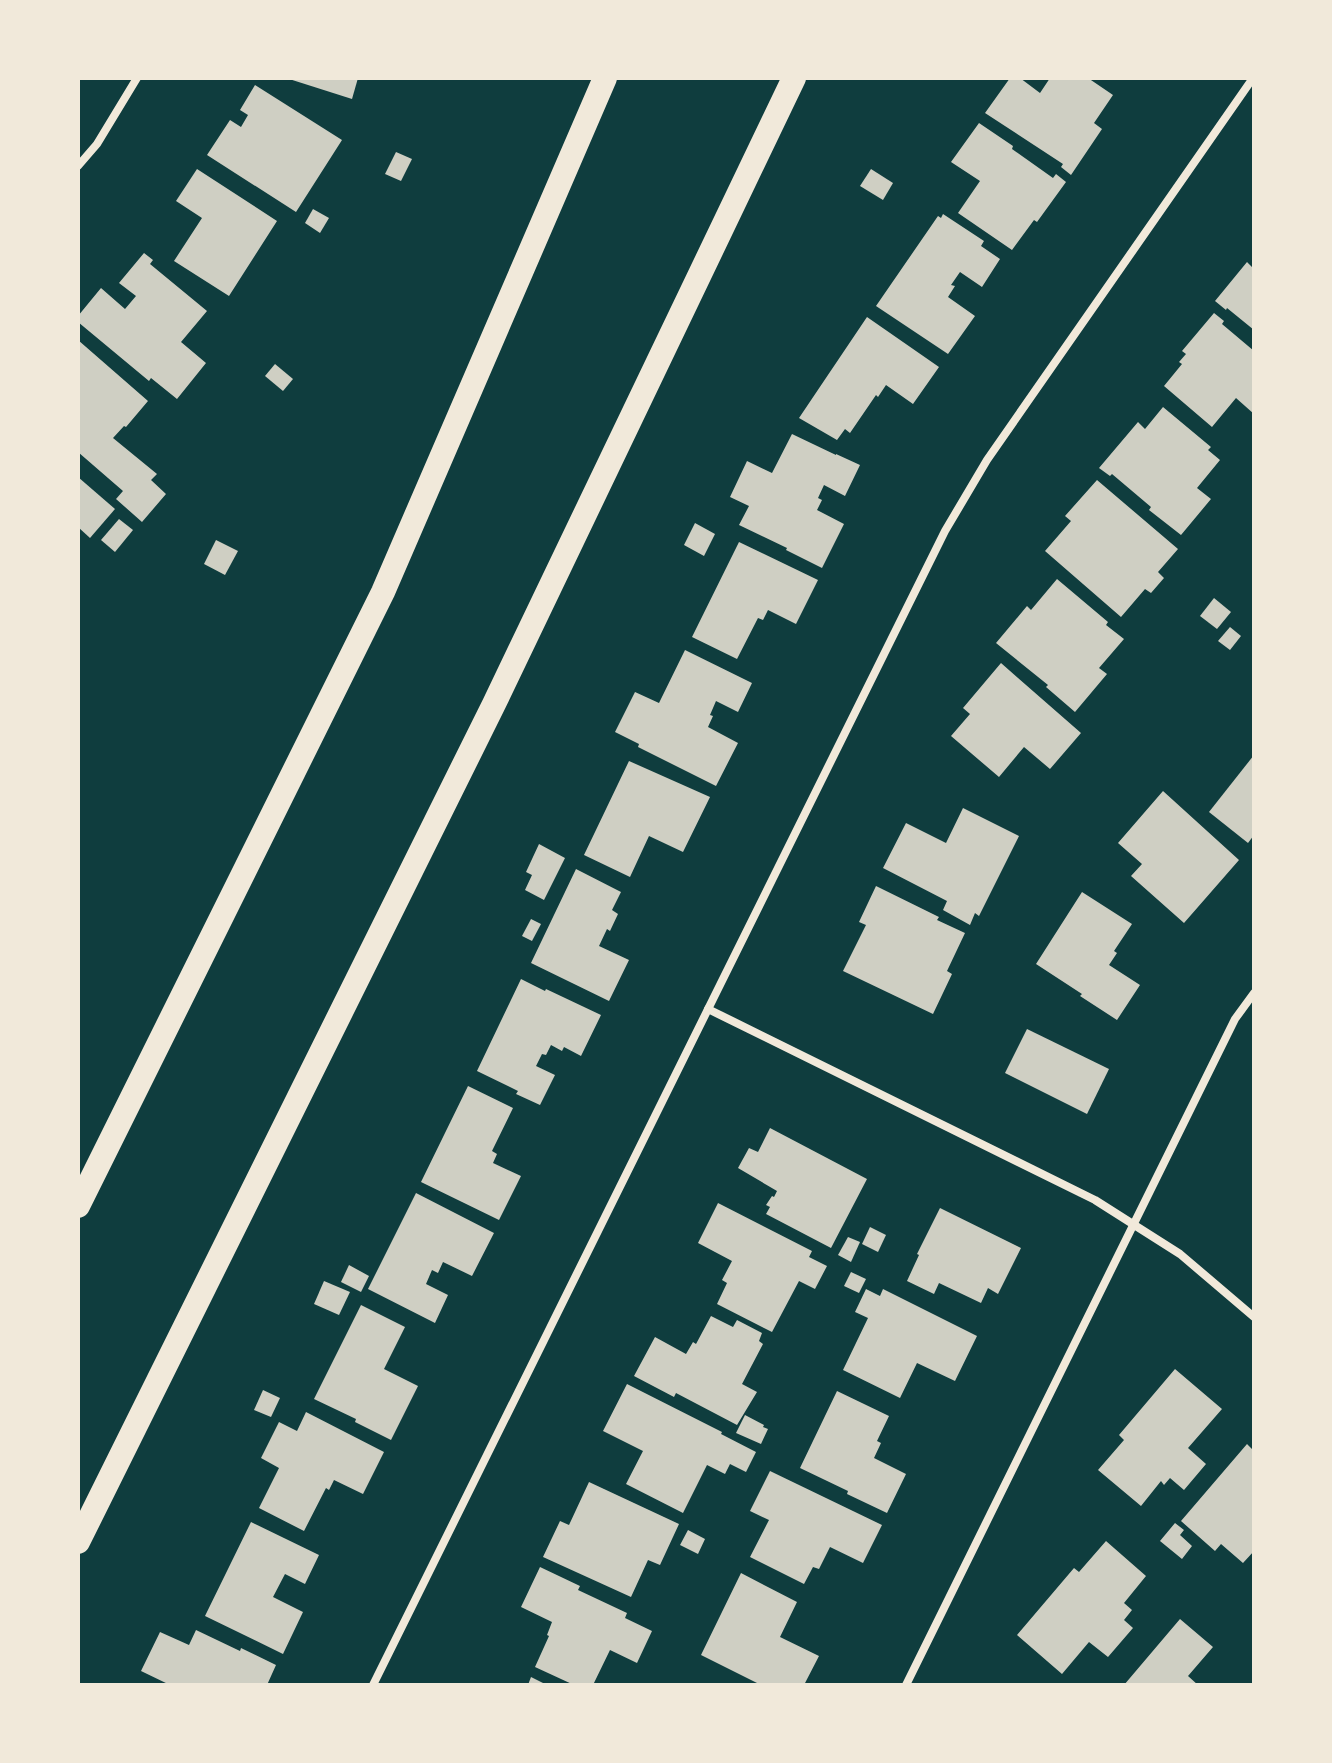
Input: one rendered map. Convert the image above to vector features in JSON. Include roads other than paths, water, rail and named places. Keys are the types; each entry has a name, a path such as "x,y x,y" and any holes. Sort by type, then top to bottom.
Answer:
{"highway":[{"path":"78,1206 383,592 605,78"},
{"path":"78,1542 494,704 794,78"}],"street":[{"path":"78,166 97,144 137,78"},
{"path":"373,1685 945,531 987,460 1253,78"},
{"path":"906,1685 1235,1019 1254,993"},
{"path":"708,1009 1095,1200 1180,1254 1254,1317"}]}
